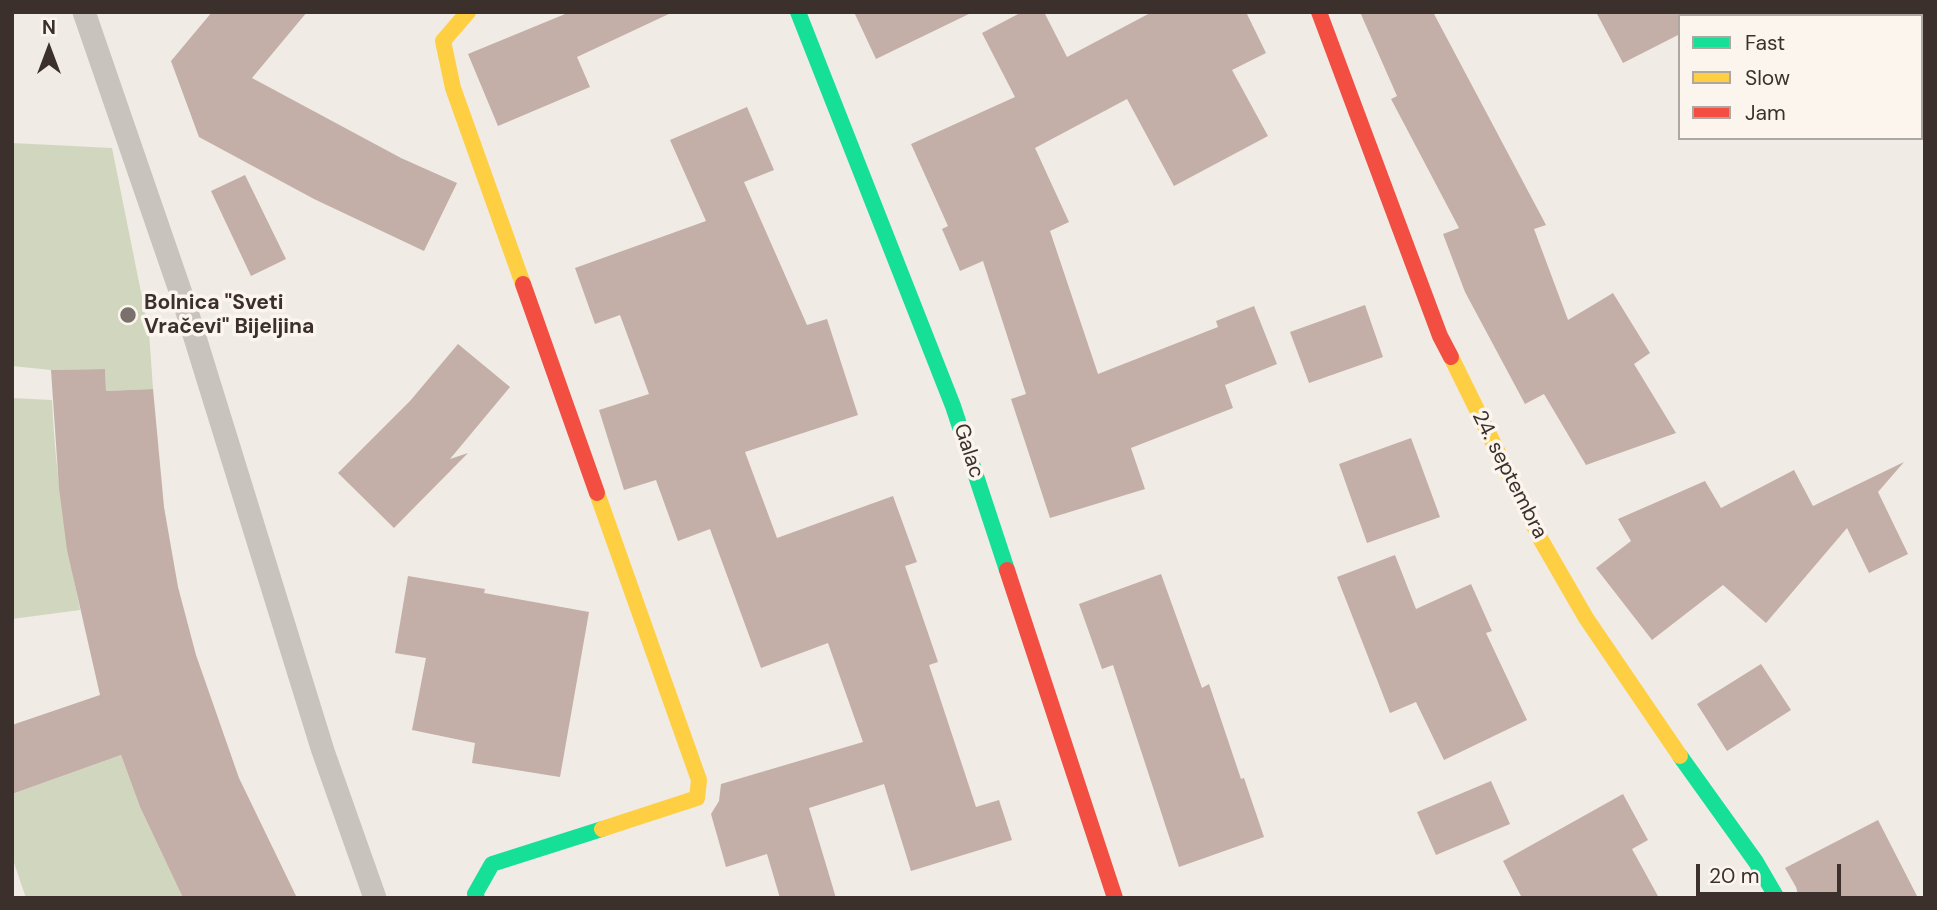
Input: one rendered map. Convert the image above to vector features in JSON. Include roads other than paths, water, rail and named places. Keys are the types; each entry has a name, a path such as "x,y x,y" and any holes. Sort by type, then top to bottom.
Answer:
{"street":[{"path":"468,12 443,41 453,88 699,780 697,799 492,864 475,894 477,898"},
{"name":"Galac","path":"797,12 953,406 1115,898"},
{"name":"24. septembra","path":"1319,12 1440,337 1541,540 1586,618 1756,862 1777,898"}],"lane":[{"path":"84,12 184,302 323,751 375,898"}],"place":[{"name":"Bolnica \"Sveti Vračevi\" Bijeljina","path":"128,315"}]}
